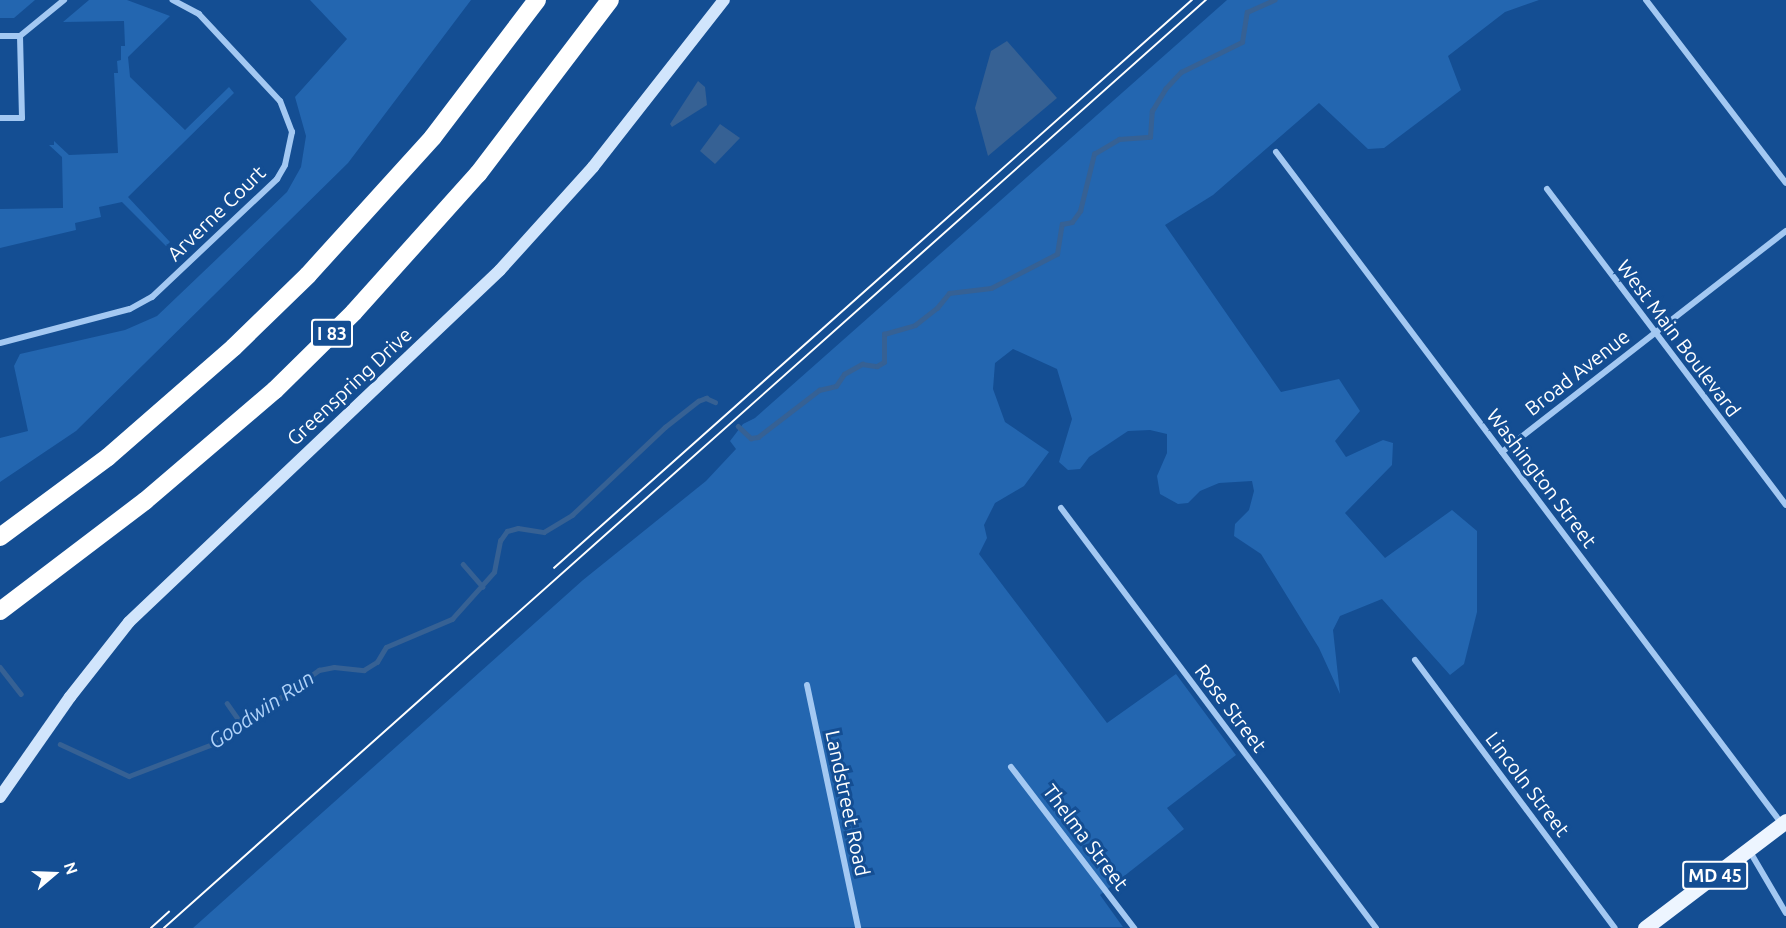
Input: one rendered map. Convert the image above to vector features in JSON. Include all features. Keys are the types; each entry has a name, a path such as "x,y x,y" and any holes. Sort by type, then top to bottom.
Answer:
{"highway":[{"path":"0,537 108,457 234,347 308,275 433,137 537,0"},
{"name":"I 83","path":"0,610 145,501 275,390 406,255 478,174 610,0"}],"main road":[{"name":"Greenspring Drive","path":"0,797 69,698 129,622 500,270 593,167 724,0"},
{"name":"MD 45","path":"1645,928 1784,823"}],"street":[{"path":"0,36 20,36 64,0"},
{"name":"Arverne Court","path":"0,343 130,309 152,297 276,179 285,165 292,132 280,101 199,14 173,0"},
{"path":"1646,0 1786,183"},
{"path":"0,118 22,118 20,36"},
{"name":"Washington Street","path":"1276,152 1784,823"},
{"name":"West Main Boulevard","path":"1547,189 1786,505"},
{"name":"Broad Avenue","path":"1502,452 1786,231"},
{"name":"Rose Street","path":"1061,508 1376,928"},
{"name":"Lincoln Street","path":"1415,660 1615,928"},
{"name":"Landstreet Road","path":"807,685 858,928"},
{"name":"Thelma Street","path":"1011,767 1134,928"},
{"path":"1749,849 1786,913"}],"shaded area":[{"path":"0,0 35,0 14,18 0,18"},
{"path":"89,0 127,0 170,16 128,57 130,77 185,130 229,87 234,93 128,197 170,242 166,246 122,202 99,207 101,217 75,223 76,230 0,248 0,209 63,208 62,157 49,145 54,145 54,141 69,155 118,153 114,73 118,73 117,61 121,60 121,46 125,46 124,21 63,22"},
{"path":"310,0 471,0 348,163 76,431 0,482 0,438 28,431 14,366 20,354 125,330 157,316 287,192 301,167 306,136 295,97 347,39"},
{"path":"1227,0 1539,0 1505,12 1448,56 1461,90 1384,148 1368,149 1319,103 1213,195 1165,225 1281,392 1339,379 1360,411 1335,441 1346,457 1383,440 1393,443 1392,465 1345,513 1385,558 1452,510 1477,531 1477,612 1464,664 1450,675 1382,599 1340,616 1333,630 1340,694 1319,648 1261,554 1234,536 1235,524 1249,510 1254,491 1252,481 1219,483 1200,491 1188,503 1178,504 1160,494 1157,476 1167,453 1167,434 1150,430 1128,431 1089,457 1080,469 1068,470 1059,462 1072,419 1057,369 1013,349 995,363 993,389 1005,422 1049,452 1024,486 995,503 984,525 987,538 979,554 1107,723 1176,674 1236,755 1167,808 1184,829 1100,895 1123,927 193,928 583,580 706,481 736,449 730,441 743,424 755,418"},
{"path":"1007,41 1057,98 988,156 975,108 991,51"},
{"path":"698,81 705,87 707,105 672,127 670,124"},
{"path":"720,124 740,138 715,164 700,151"}],"waterway":[{"name":"Goodwin Run","path":"738,426 751,438 758,437 819,390 836,386 844,374 862,364 877,366 884,362 884,334 915,325 937,308 949,293 991,288 1057,254 1062,224 1072,222 1080,211 1094,154 1119,139 1150,137 1152,111 1165,89 1181,72 1242,42 1247,12 1274,0"},
{"name":"Goodwin Run","path":"60,744 129,776 218,742 319,670 334,667 364,670 377,662 386,647 452,619 494,572 500,541 507,531 518,528 544,532 572,515 665,427 698,401 706,398 715,402"},
{"path":"463,564 483,587"},
{"name":"Goodwin Run","path":"0,667 21,694"},
{"path":"227,703 243,726"}],"tram line":[{"path":"554,568 1192,0"},
{"path":"164,928 1206,0"},
{"path":"151,928 169,912"}]}
